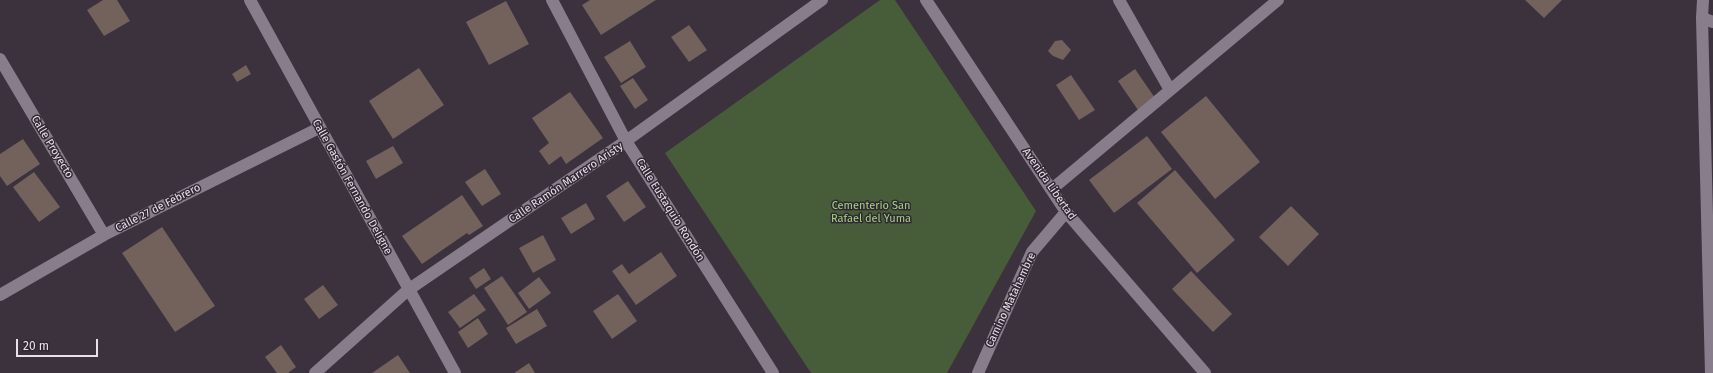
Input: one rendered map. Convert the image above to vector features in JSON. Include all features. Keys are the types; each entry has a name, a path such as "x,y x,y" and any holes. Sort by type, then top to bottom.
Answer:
{"street":[{"name":"Calle Gastón Fernando Deligne","path":"250,0 408,290 455,373"},
{"name":"Calle Eustaquio Rondón","path":"552,0 626,141 773,373"},
{"name":"Calle Ramón Marrero Aristy","path":"316,373 408,290 626,141 822,0"},
{"name":"Avenida Libertad","path":"926,0 1066,212 1205,373"},
{"path":"1119,0 1170,90"},
{"path":"1052,189 1278,0"},
{"path":"1703,0 1708,20 1711,373"},
{"name":"Calle Proyecto","path":"0,59 104,235"},
{"name":"Calle 27 de Febrero","path":"0,295 104,235 319,128"},
{"name":"Camino Matahambre","path":"978,373 1032,252 1066,212"}],"green space":[{"name":"Cementerio San Rafael del Yuma","path":"880,0 895,0 1036,211 947,373 811,373 665,153"}],"building":[{"path":"103,0 117,0 130,21 104,36 87,10"},
{"path":"590,0 656,0 601,35 582,5"},
{"path":"1525,0 1562,0 1544,18"},
{"path":"506,1 529,44 489,65 466,22"},
{"path":"689,25 707,50 689,62 671,37"},
{"path":"1062,40 1071,50 1063,60 1053,56 1048,51 1055,41"},
{"path":"630,41 646,67 621,83 604,57"},
{"path":"246,65 251,74 237,82 232,74"},
{"path":"419,68 444,105 393,139 369,101"},
{"path":"1135,69 1155,98 1138,110 1118,81"},
{"path":"1071,75 1095,110 1079,120 1056,85"},
{"path":"633,78 648,100 635,109 620,86"},
{"path":"570,92 603,138 566,164 561,156 549,165 539,151 549,143 532,118"},
{"path":"1206,96 1260,162 1215,199 1161,132"},
{"path":"1147,136 1172,169 1114,213 1089,180"},
{"path":"23,139 40,164 7,186 0,176 0,154"},
{"path":"393,146 403,163 376,179 366,161"},
{"path":"485,169 501,194 482,206 465,182"},
{"path":"1175,170 1235,240 1197,273 1137,203"},
{"path":"34,172 60,207 39,222 13,187"},
{"path":"628,181 646,207 624,222 606,196"},
{"path":"462,195 483,226 469,235 467,233 422,264 402,236"},
{"path":"586,203 595,219 571,234 561,218"},
{"path":"1291,206 1319,234 1288,266 1259,237"},
{"path":"162,227 215,306 175,332 122,253"},
{"path":"543,235 556,260 533,273 519,248"},
{"path":"661,252 677,276 636,305 612,271 622,264 629,274"},
{"path":"484,268 491,279 476,289 469,278"},
{"path":"1191,271 1232,314 1213,332 1172,289"},
{"path":"502,276 527,312 508,325 484,288"},
{"path":"539,277 551,293 529,309 518,293"},
{"path":"323,285 338,305 319,319 304,299"},
{"path":"474,294 486,310 460,328 448,312"},
{"path":"618,294 637,321 612,339 593,311"},
{"path":"537,309 547,326 516,344 506,328"},
{"path":"478,318 488,334 468,348 458,332"},
{"path":"281,345 296,367 288,373 277,373 265,357"},
{"path":"398,355 410,373 372,373"},
{"path":"529,363 535,373 514,373"}]}
